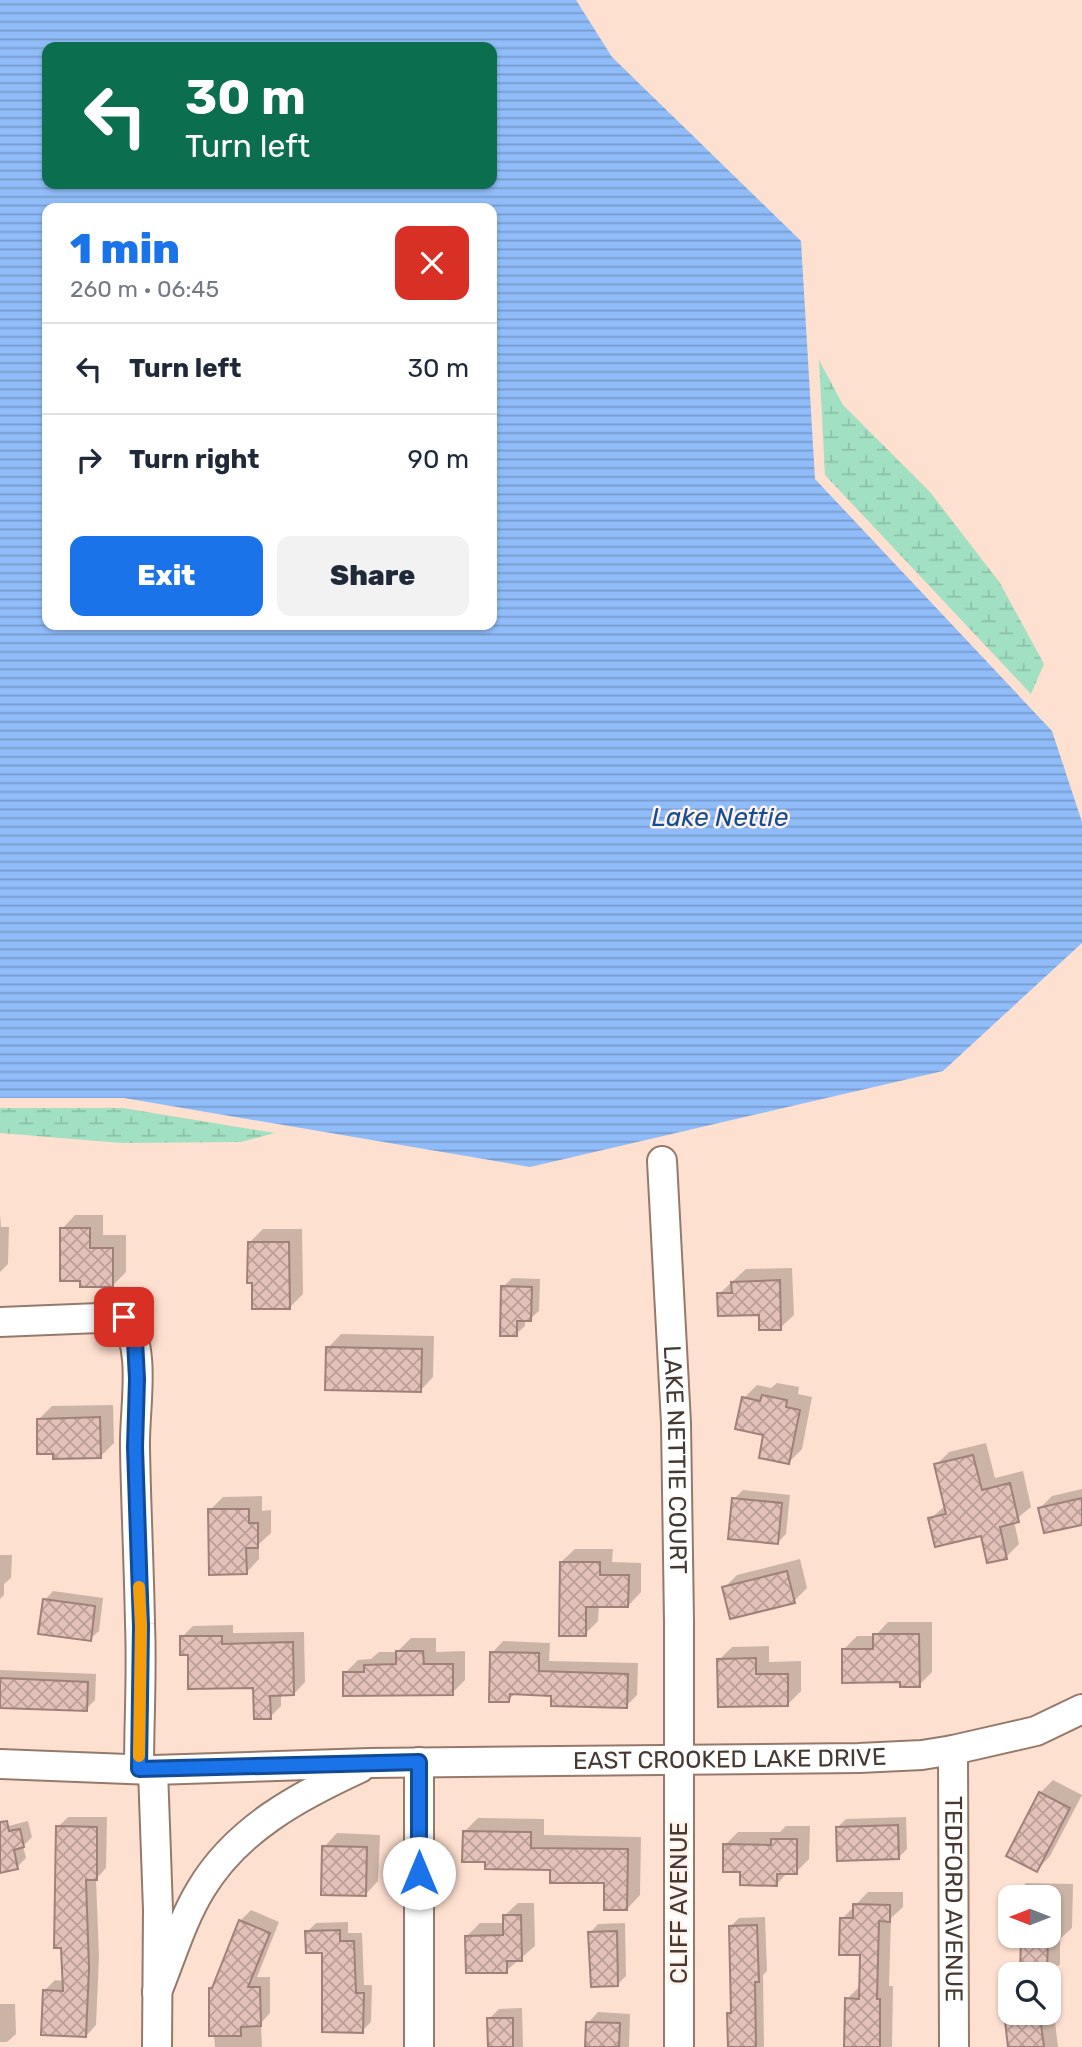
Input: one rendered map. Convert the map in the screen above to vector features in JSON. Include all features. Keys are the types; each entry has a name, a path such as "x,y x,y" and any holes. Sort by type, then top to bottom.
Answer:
{"street":[{"name":"LAKE NETTIE COURT","path":"662,1161 676,1423 679,1622 677,1760"},
{"path":"0,1322 124,1317 135,1340 135,1447 146,1769 158,1910 157,2047"},
{"name":"EAST CROOKED LAKE DRIVE","path":"0,1764 146,1769 922,1755 953,1751 1036,1731 1082,1709"},
{"name":"TEDFORD AVENUE","path":"953,1751 954,2047"},
{"name":"CLIFF AVENUE","path":"677,1760 679,2047"},
{"path":"419,1762 419,2047"},
{"name":"EAST CROOKED LAKE DRIVE","path":"158,1992 191,1906 202,1886 226,1855 250,1831 281,1809 370,1763"}],"green space":[{"path":"819,360 843,405 930,492 1000,583 1044,664 1031,694 825,475"},
{"path":"0,1108 123,1108 275,1133 241,1142 122,1143 0,1133"}],"water":[{"name":"Lake Nettie","path":"0,0 576,0 612,57 801,241 815,479 1052,731 1082,822 1082,943 943,1071 530,1167 124,1098 0,1098"}],"building":[{"path":"60,1228 90,1228 90,1248 113,1248 113,1287 80,1287 80,1281 60,1281"},
{"path":"248,1242 289,1242 290,1309 252,1309 252,1283 247,1283"},
{"path":"780,1280 781,1330 759,1330 759,1315 718,1316 717,1293 732,1293 731,1282"},
{"path":"501,1286 532,1287 531,1321 517,1321 517,1336 500,1336"},
{"path":"326,1347 422,1349 421,1392 325,1390"},
{"path":"762,1395 787,1400 786,1407 800,1410 789,1464 759,1458 763,1435 735,1429 742,1397 760,1401"},
{"path":"100,1417 101,1458 53,1459 53,1454 37,1454 37,1419"},
{"path":"973,1455 982,1490 1010,1483 1019,1522 1000,1527 1007,1559 987,1563 981,1536 935,1547 928,1518 946,1514 934,1464"},
{"path":"732,1498 782,1503 778,1544 728,1539"},
{"path":"1082,1498 1082,1525 1044,1533 1038,1508"},
{"path":"208,1509 249,1509 249,1523 258,1523 258,1548 246,1548 247,1574 209,1575"},
{"path":"560,1562 600,1562 600,1575 629,1575 628,1607 586,1607 586,1636 559,1636"},
{"path":"787,1571 795,1603 730,1619 722,1587"},
{"path":"43,1599 95,1606 91,1641 38,1634"},
{"path":"873,1634 919,1634 920,1687 900,1687 900,1682 842,1683 842,1649 873,1649"},
{"path":"180,1636 222,1636 222,1644 293,1642 294,1695 270,1696 271,1719 254,1719 253,1688 188,1689 188,1655 180,1655"},
{"path":"396,1651 423,1651 424,1664 453,1664 453,1695 343,1696 343,1672 364,1672 364,1665 396,1664"},
{"path":"490,1652 539,1653 539,1671 628,1674 627,1708 551,1706 551,1696 510,1694 509,1702 489,1702"},
{"path":"756,1658 756,1674 788,1674 788,1706 718,1707 717,1659"},
{"path":"0,1678 88,1682 87,1711 0,1708"},
{"path":"1039,1792 1070,1808 1037,1872 1006,1856"},
{"path":"7,1821 9,1831 20,1829 24,1847 14,1850 18,1869 0,1873 0,1822"},
{"path":"898,1825 899,1859 837,1861 836,1827"},
{"path":"56,1826 97,1827 97,1880 86,1880 89,1968 86,2037 41,2035 43,1990 63,1991 61,1948 54,1948"},
{"path":"463,1831 531,1832 531,1848 628,1849 627,1910 604,1910 604,1883 550,1883 550,1870 485,1869 485,1862 462,1862"},
{"path":"771,1839 797,1839 797,1874 777,1874 777,1886 740,1885 740,1872 723,1872 723,1844 771,1845"},
{"path":"322,1846 367,1847 366,1896 321,1895"},
{"path":"853,1904 890,1905 890,1922 879,1921 877,1999 880,1999 880,2047 844,2047 845,1998 859,1999 860,1955 839,1955 840,1918 853,1918"},
{"path":"503,1915 521,1915 522,1961 507,1961 507,1973 466,1973 465,1936 503,1935"},
{"path":"239,1920 270,1933 248,1987 260,1987 261,2026 241,2027 241,2036 209,2036 209,1988 212,1988"},
{"path":"757,1925 759,1982 755,1982 756,2047 728,2047 727,2013 731,2013 729,1926"},
{"path":"340,1930 340,1941 354,1941 356,1993 364,1993 363,2033 322,2032 322,1953 306,1953 305,1931"},
{"path":"617,1931 618,1986 591,1987 588,1932"},
{"path":"1021,1948 1048,1948 1047,1962 1020,1962"},
{"path":"487,2018 513,2018 513,2047 488,2047"},
{"path":"586,2022 620,2023 619,2047 585,2047"},
{"path":"1005,2025 1041,2025 1044,2047 1008,2047"}],"slow traffic":[{"path":"139,1587 139,1756"}],"route":[{"path":"124,1317 135,1340 137,1379 135,1447 141,1626 139,1769 419,1762 419,1873"}]}
